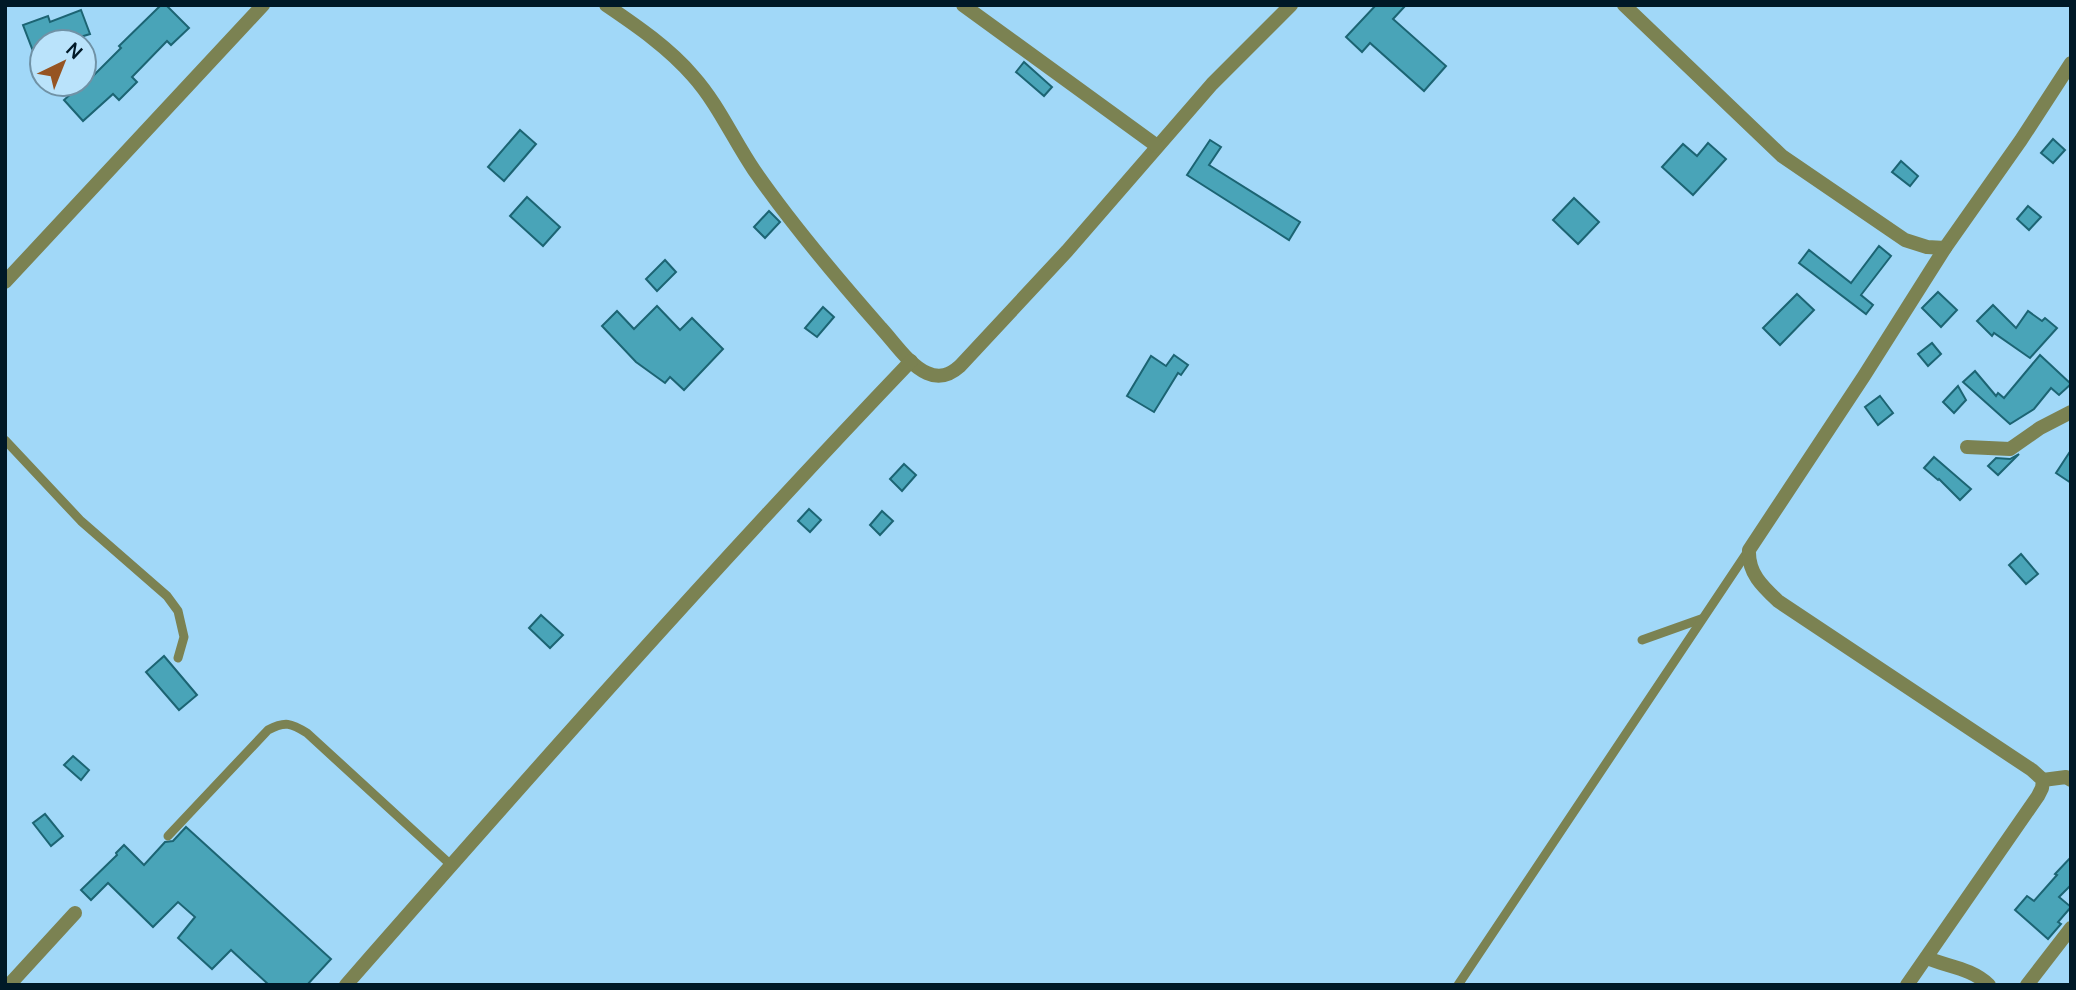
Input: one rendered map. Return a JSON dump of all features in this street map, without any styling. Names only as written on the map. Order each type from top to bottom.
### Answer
[{"type":"street","points":[[5,282],[263,5]]},
{"type":"street","points":[[606,5],[672,54],[693,76],[772,193],[863,307],[911,361],[923,372],[934,376],[952,373],[1067,251],[1212,84],[1291,5]]},
{"type":"street","points":[[963,5],[1157,146]]},
{"type":"street","points":[[1624,5],[1782,156],[1905,240],[1927,247],[1945,248]]},
{"type":"street","points":[[2071,63],[1945,248],[1749,550],[1748,560],[1757,580],[1778,601],[2032,770],[2043,780],[2066,777],[2071,780]]},
{"type":"street","points":[[346,985],[722,562],[911,361]]},
{"type":"street","points":[[1967,447],[2010,449],[2040,428],[2071,412]]},
{"type":"street","points":[[1907,985],[2038,796],[2043,780]]},
{"type":"street","points":[[9,985],[75,913]]},
{"type":"street","points":[[2027,985],[2071,928]]},
{"type":"street","points":[[1927,958],[1974,973],[1989,985]]},
{"type":"lane","points":[[5,440],[81,521],[167,596],[178,611],[184,638],[177,658]]},
{"type":"lane","points":[[1458,985],[1749,550]]},
{"type":"lane","points":[[1642,640],[1701,619]]},
{"type":"lane","points":[[168,836],[268,730],[281,723],[295,725],[307,733],[451,865]]},
{"type":"building","points":[[161,5],[166,5],[189,28],[171,45],[167,41],[132,77],[137,82],[119,100],[113,94],[83,121],[64,100],[98,98],[98,71],[121,48],[119,46]]},
{"type":"building","points":[[1376,5],[1406,5],[1393,19],[1446,66],[1424,91],[1370,43],[1362,52],[1346,37]]},
{"type":"building","points":[[81,10],[88,28],[28,28],[28,38],[23,25],[48,16],[50,22]]},
{"type":"building","points":[[1024,62],[1052,87],[1044,96],[1016,72]]},
{"type":"building","points":[[520,130],[536,144],[504,181],[488,167]]},
{"type":"building","points":[[2053,139],[2065,150],[2053,163],[2041,153]]},
{"type":"building","points":[[1210,140],[1221,147],[1209,165],[1300,222],[1289,240],[1187,175]]},
{"type":"building","points":[[1708,143],[1726,159],[1693,195],[1662,167],[1683,144],[1697,156]]},
{"type":"building","points":[[1901,161],[1918,176],[1910,186],[1892,172]]},
{"type":"building","points":[[527,197],[560,227],[543,246],[510,216]]},
{"type":"building","points":[[1574,198],[1599,222],[1578,244],[1553,220]]},
{"type":"building","points":[[2028,206],[2041,217],[2029,230],[2017,219]]},
{"type":"building","points":[[769,211],[780,222],[765,238],[754,227]]},
{"type":"building","points":[[1879,246],[1891,256],[1861,295],[1873,305],[1866,314],[1799,263],[1809,250],[1851,283]]},
{"type":"building","points":[[665,260],[676,272],[657,291],[646,279]]},
{"type":"building","points":[[1938,292],[1957,310],[1941,327],[1922,308]]},
{"type":"building","points":[[1797,294],[1814,310],[1780,345],[1763,328]]},
{"type":"building","points":[[1993,305],[2016,328],[2028,311],[2042,321],[2045,318],[2057,328],[2030,358],[1994,333],[1992,336],[1977,321]]},
{"type":"building","points":[[657,306],[680,330],[692,318],[723,349],[684,390],[670,377],[665,383],[636,362],[602,326],[617,311],[634,329]]},
{"type":"building","points":[[823,307],[834,317],[817,337],[805,328]]},
{"type":"building","points":[[1932,343],[1941,354],[1928,366],[1918,354]]},
{"type":"building","points":[[1174,355],[1188,365],[1181,375],[1178,373],[1154,412],[1127,396],[1151,356],[1166,366]]},
{"type":"building","points":[[2040,355],[2071,384],[2059,395],[2051,388],[2034,409],[2010,424],[1963,382],[1975,371],[1996,396],[1998,393],[2004,398]]},
{"type":"building","points":[[1958,386],[1966,400],[1954,413],[1943,402]]},
{"type":"building","points":[[1880,396],[1893,413],[1878,425],[1865,407]]},
{"type":"building","points":[[2071,450],[2071,483],[2056,473]]},
{"type":"building","points":[[2019,454],[1998,475],[1988,466],[1996,458],[2010,459]]},
{"type":"building","points":[[1934,457],[1971,489],[1960,500],[1924,468]]},
{"type":"building","points":[[904,464],[916,475],[902,491],[890,479]]},
{"type":"building","points":[[809,509],[821,520],[810,532],[798,521]]},
{"type":"building","points":[[882,511],[893,521],[880,535],[870,525]]},
{"type":"building","points":[[2021,554],[2038,574],[2026,584],[2009,565]]},
{"type":"building","points":[[541,615],[563,635],[550,648],[529,628]]},
{"type":"building","points":[[164,656],[197,695],[179,710],[146,672]]},
{"type":"building","points":[[73,756],[89,770],[81,780],[64,765]]},
{"type":"building","points":[[45,814],[63,836],[51,846],[33,823]]},
{"type":"building","points":[[186,827],[331,959],[307,985],[269,985],[231,950],[212,969],[178,938],[195,917],[178,902],[153,927],[108,883],[91,900],[81,890],[124,845],[144,865],[165,842],[173,841]]},
{"type":"building","points":[[2071,857],[2071,885],[2059,897],[2071,907],[2048,939],[2015,910],[2027,896],[2034,901]]}]
